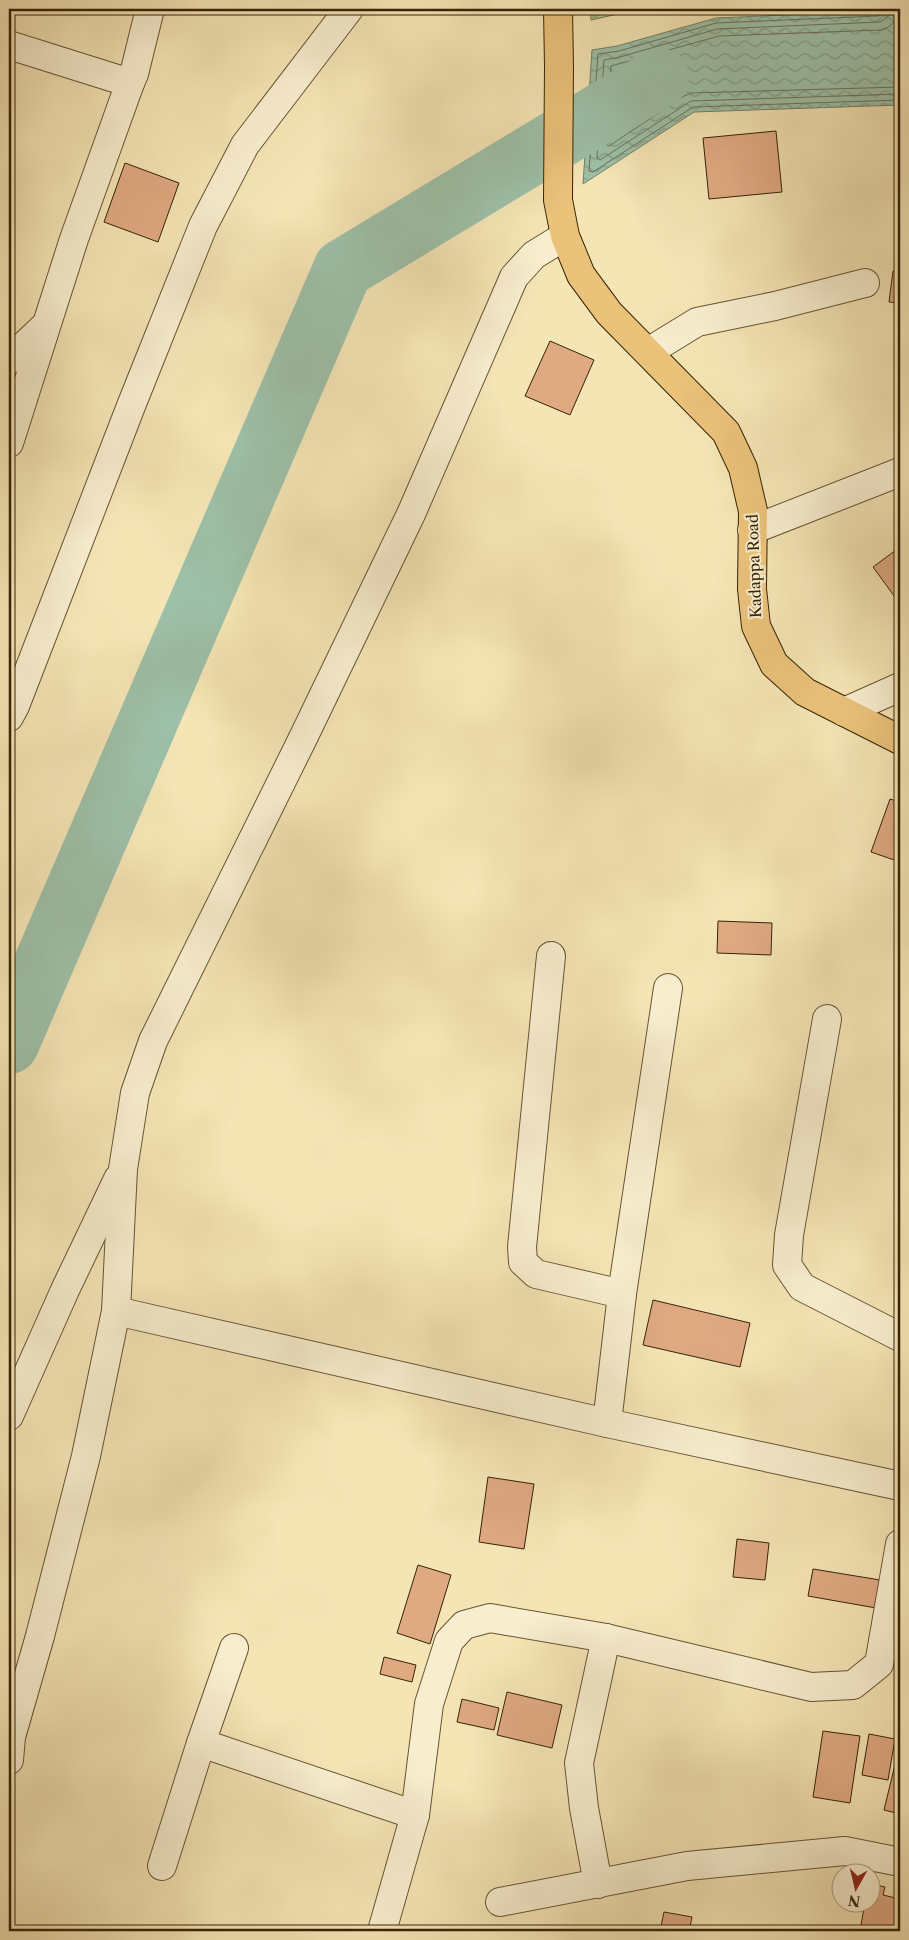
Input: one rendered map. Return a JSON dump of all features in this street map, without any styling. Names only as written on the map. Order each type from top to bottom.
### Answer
[{"type":"main road","name":"Kadappa Road","points":[[558,9],[558,200],[565,236],[581,275],[610,313],[726,432],[743,468],[753,511],[752,589],[756,626],[774,664],[805,692],[900,740]]},
{"type":"street","points":[[9,443],[74,239],[134,74],[150,9]]},
{"type":"street","points":[[9,717],[15,706],[203,226],[246,145],[349,9]]},
{"type":"street","points":[[9,45],[130,83]]},
{"type":"street","points":[[9,1760],[11,1737],[40,1636],[86,1456],[116,1311],[123,1168],[134,1093],[153,1041],[300,745],[407,522],[514,277],[534,255],[565,236]]},
{"type":"street","points":[[648,352],[697,322],[775,306],[865,283]]},
{"type":"street","points":[[9,360],[47,324]]},
{"type":"street","points":[[752,530],[900,472]]},
{"type":"street","points":[[844,712],[900,687]]},
{"type":"street","points":[[551,956],[522,1247],[523,1262],[536,1274],[622,1294]]},
{"type":"street","points":[[607,1423],[622,1294],[668,988]]},
{"type":"street","points":[[826,1020],[788,1236],[787,1265],[802,1287],[900,1337]]},
{"type":"street","points":[[9,1416],[64,1290],[123,1168]]},
{"type":"street","points":[[116,1311],[607,1423],[900,1486]]},
{"type":"street","points":[[382,1931],[415,1815],[429,1704],[449,1641],[464,1625],[490,1618],[606,1638],[811,1687],[853,1685],[879,1664],[900,1544]]},
{"type":"street","points":[[598,1884],[584,1808],[579,1763],[606,1638]]},
{"type":"street","points":[[162,1866],[201,1743],[234,1648]]},
{"type":"street","points":[[201,1743],[415,1815]]},
{"type":"street","points":[[500,1902],[687,1866],[845,1851],[900,1862]]},
{"type":"green space","points":[[590,9],[640,9],[591,20]]},
{"type":"water","points":[[900,10],[900,105],[694,112],[583,184],[592,50],[617,46],[716,18]]},
{"type":"building","points":[[776,131],[782,192],[709,199],[703,138]]},
{"type":"building","points":[[125,163],[179,183],[158,242],[104,222]]},
{"type":"building","points":[[893,271],[900,272],[900,303],[889,302]]},
{"type":"building","points":[[550,341],[594,360],[570,415],[525,396]]},
{"type":"building","points":[[896,550],[900,556],[900,604],[873,567]]},
{"type":"building","points":[[890,799],[900,802],[900,862],[871,852]]},
{"type":"building","points":[[718,921],[772,923],[771,955],[717,953]]},
{"type":"building","points":[[653,1300],[750,1323],[740,1367],[643,1345]]},
{"type":"building","points":[[488,1477],[534,1484],[524,1549],[479,1542]]},
{"type":"building","points":[[737,1539],[769,1543],[765,1580],[733,1577]]},
{"type":"building","points":[[418,1565],[451,1575],[430,1644],[397,1633]]},
{"type":"building","points":[[813,1569],[880,1580],[876,1608],[808,1596]]},
{"type":"building","points":[[384,1657],[416,1665],[412,1682],[380,1674]]},
{"type":"building","points":[[507,1692],[562,1705],[552,1748],[497,1735]]},
{"type":"building","points":[[462,1699],[499,1708],[494,1730],[457,1722]]},
{"type":"building","points":[[823,1731],[860,1736],[850,1803],[813,1797]]},
{"type":"building","points":[[869,1734],[895,1739],[888,1780],[862,1775]]},
{"type":"building","points":[[900,1744],[900,1814],[884,1810]]},
{"type":"building","points":[[882,1886],[885,1887],[883,1895],[900,1899],[900,1931],[860,1931],[863,1912],[882,1912]]},
{"type":"building","points":[[664,1912],[692,1917],[689,1931],[660,1931]]},
{"type":"waterway","points":[[9,1044],[343,269],[659,78]]}]
